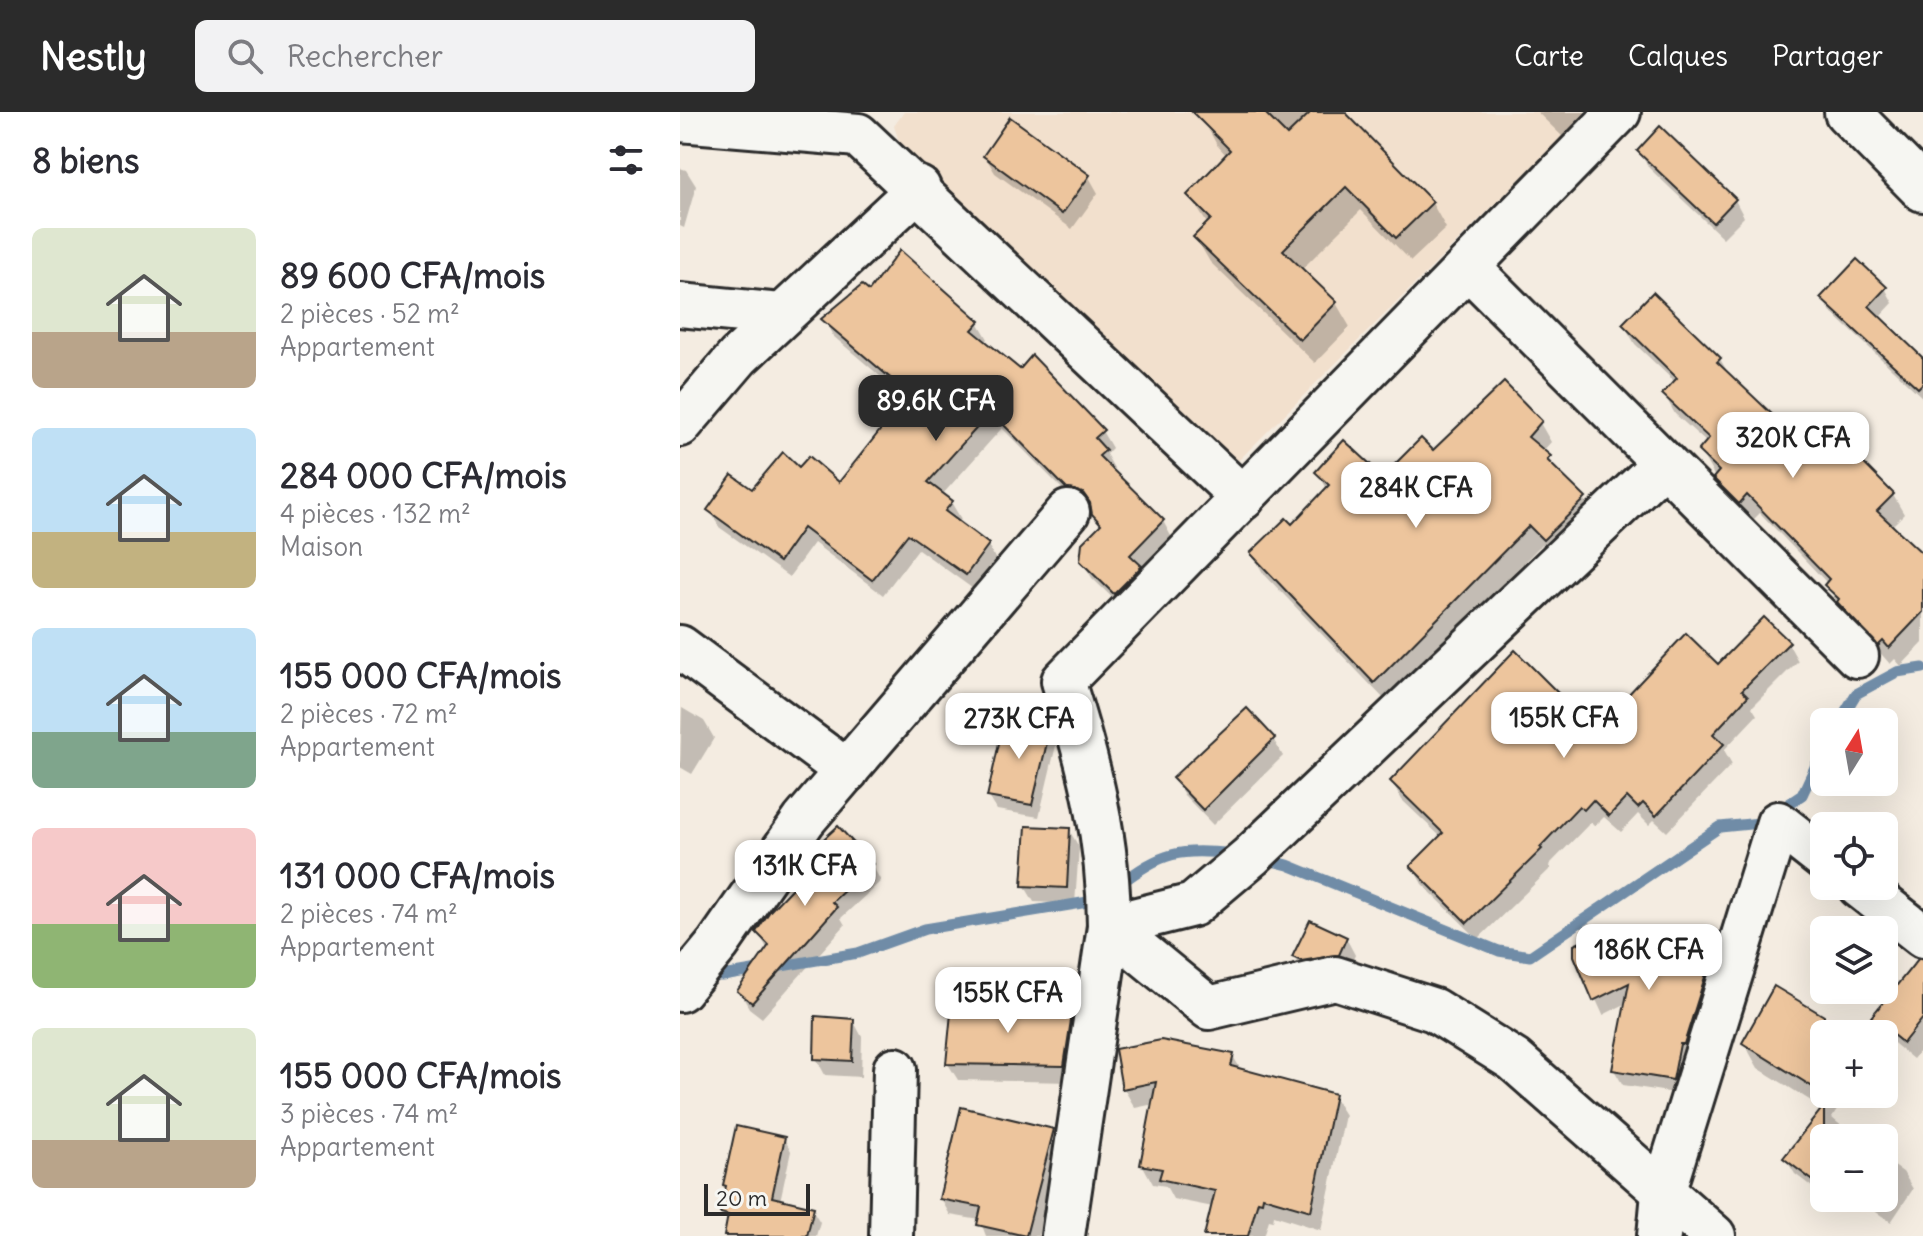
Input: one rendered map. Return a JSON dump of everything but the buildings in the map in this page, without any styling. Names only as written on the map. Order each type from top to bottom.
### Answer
[{"type":"main road","points":[[1847,112],[1923,189]]},
{"type":"street","points":[[1063,1236],[1109,926],[1109,893],[1095,786],[1063,681],[1619,112]]},
{"type":"street","points":[[682,117],[862,123],[919,188],[1007,278],[1243,498]]},
{"type":"street","points":[[680,425],[738,357],[919,188]]},
{"type":"street","points":[[1468,267],[1857,656]]},
{"type":"street","points":[[680,305],[781,315]]},
{"type":"street","points":[[1109,926],[1193,905],[1251,856],[1664,463]]},
{"type":"street","points":[[680,990],[718,944],[804,820],[1068,512]]},
{"type":"street","points":[[680,647],[847,771]]},
{"type":"street","points":[[1659,1236],[1663,1193],[1778,823],[1810,848]]},
{"type":"street","points":[[1877,900],[1923,936]]},
{"type":"street","points":[[1109,926],[1209,1008],[1335,978],[1434,1010],[1514,1060],[1714,1236]]},
{"type":"street","points":[[891,1236],[895,1069]]},
{"type":"shaded area","points":[[904,112],[1587,112],[1237,462],[902,151],[894,126]]},
{"type":"waterway","points":[[1848,708],[1856,694],[1897,672],[1923,668]]},
{"type":"waterway","points":[[1261,858],[1288,865],[1499,951],[1530,956],[1720,827],[1760,823],[1802,795],[1810,778]]},
{"type":"waterway","points":[[1116,887],[1147,866],[1172,855],[1185,852],[1236,854]]},
{"type":"waterway","points":[[706,976],[723,976],[858,953],[925,929],[1100,900]]}]
